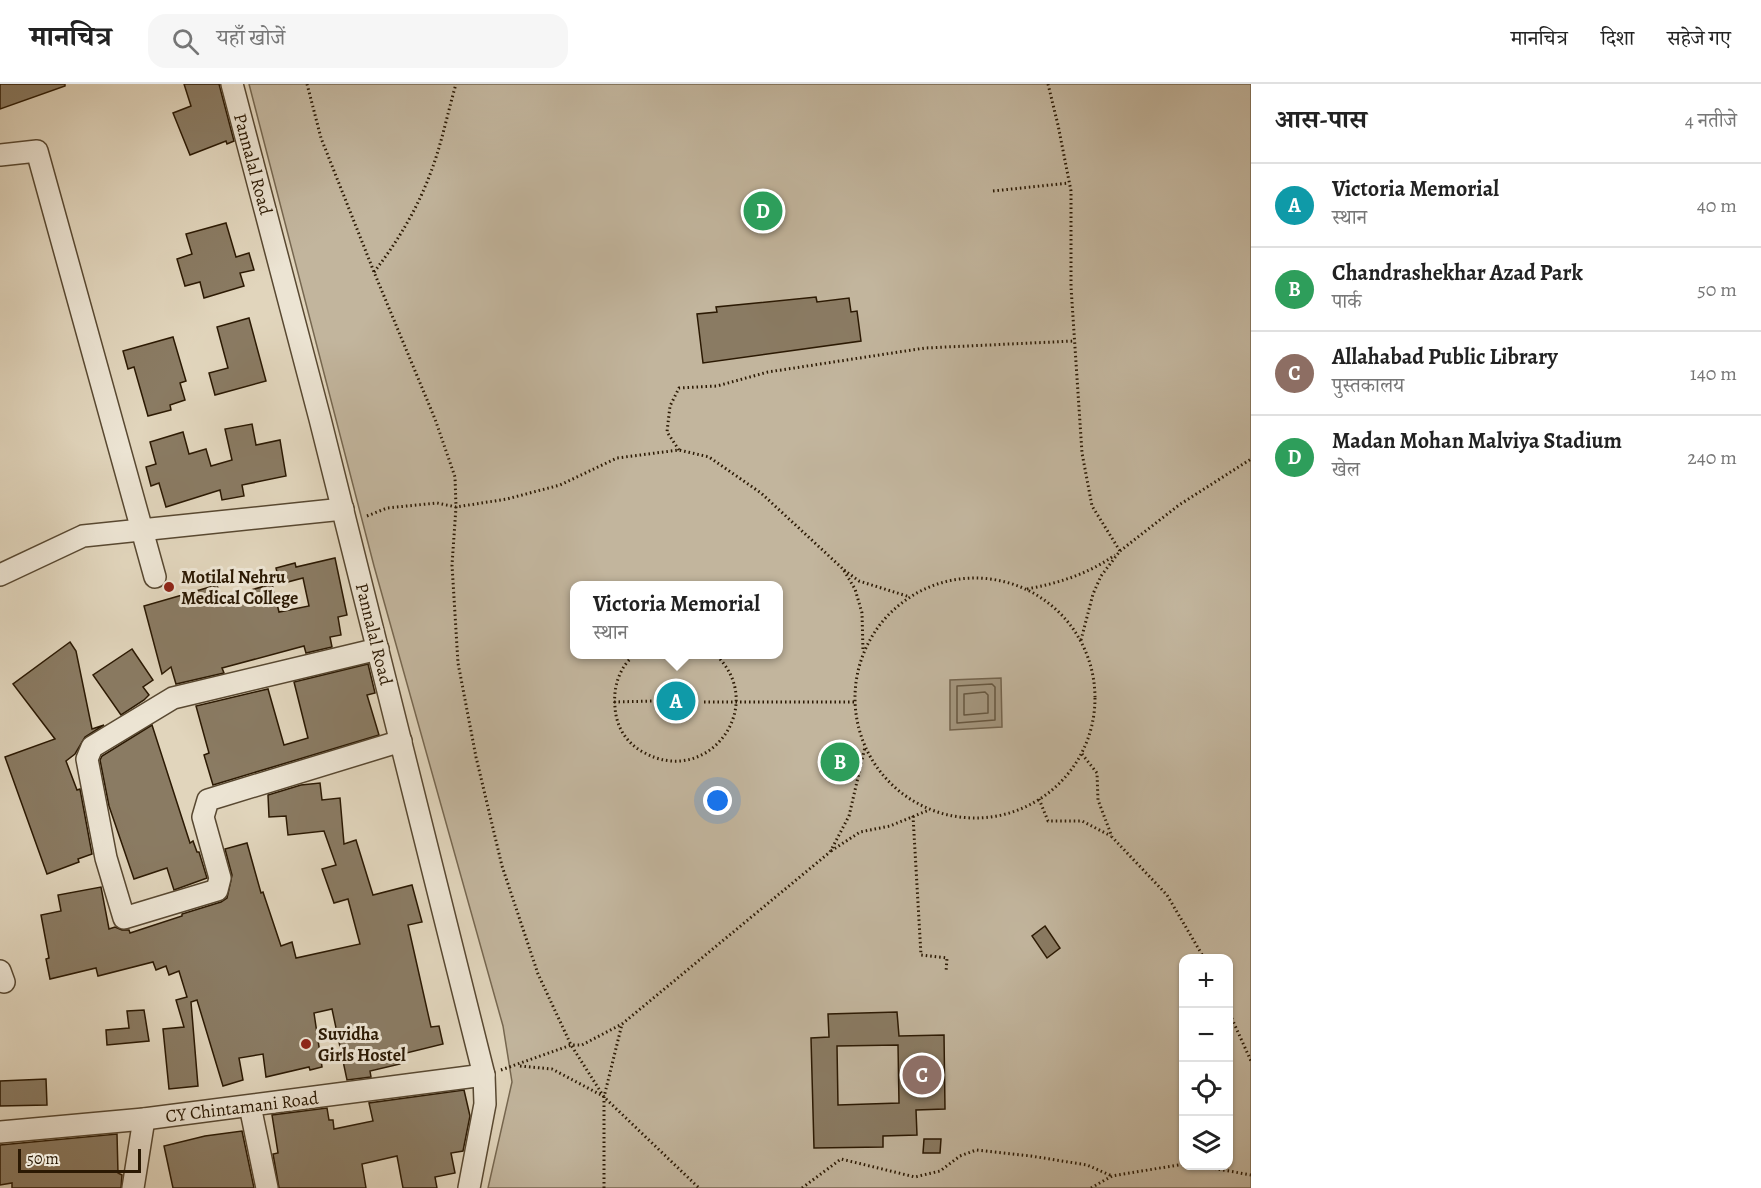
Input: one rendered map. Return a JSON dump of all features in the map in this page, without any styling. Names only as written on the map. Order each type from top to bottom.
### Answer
[{"type":"street","name":"Pannalal Road","points":[[232,84],[343,509],[484,1075],[485,1104],[469,1188]]},
{"type":"street","points":[[0,155],[37,151],[155,578]]},
{"type":"street","points":[[0,575],[82,536],[343,509]]},
{"type":"street","points":[[378,649],[173,698],[92,747],[87,759],[89,770],[106,858],[124,918],[217,890],[220,878],[203,817],[208,800],[400,741]]},
{"type":"street","name":"CY Chintamani Road","points":[[0,1132],[144,1119],[484,1075]]},
{"type":"street","points":[[250,1106],[267,1188]]},
{"type":"street","points":[[133,1188],[144,1119]]},
{"type":"path","points":[[308,84],[321,138],[435,419],[455,477],[456,507],[452,565],[458,663],[476,757],[502,866],[538,974],[571,1045],[604,1097],[699,1188]]},
{"type":"path","points":[[374,272],[392,249],[429,178],[456,84]]},
{"type":"path","points":[[1048,84],[1069,183],[1074,341],[1082,453],[1092,506],[1120,551]]},
{"type":"path","points":[[993,191],[1069,183]]},
{"type":"path","points":[[679,450],[667,432],[670,406],[679,388],[717,387],[768,372],[925,348],[1074,341]]},
{"type":"path","points":[[367,516],[387,508],[437,503],[456,507],[507,499],[560,485],[617,458],[679,450],[709,457],[761,493],[859,581],[910,597]]},
{"type":"path","points":[[1028,589],[1080,576],[1103,564],[1179,505],[1251,459]]},
{"type":"path","points":[[1081,640],[1093,594],[1101,576],[1120,551]]},
{"type":"path","points":[[843,569],[855,589],[862,613],[864,653]]},
{"type":"path","points":[[988,578],[1028,589],[1059,610],[1081,640],[1094,677],[1094,716],[1082,753],[1064,779],[1039,799],[1005,814],[967,818],[930,810],[903,795],[881,774],[865,747],[858,725],[854,702],[856,677],[864,653],[882,621],[910,597],[948,581],[988,578]]},
{"type":"path","points":[[630,659],[619,675],[614,696],[616,717],[623,735],[637,749],[653,758],[672,762],[692,760],[710,752],[724,738],[733,721],[737,702],[734,681],[720,659]]},
{"type":"path","points":[[614,702],[653,702]]},
{"type":"path","points":[[704,702],[854,702]]},
{"type":"path","points":[[830,852],[849,816],[865,747]]},
{"type":"path","points":[[1082,753],[1097,773],[1098,800],[1112,837]]},
{"type":"path","points":[[1039,799],[1048,821],[1082,821],[1112,837],[1167,895],[1202,954]]},
{"type":"path","points":[[484,1075],[518,1066],[571,1045],[582,1045],[622,1024],[830,852],[860,832],[890,826],[930,810]]},
{"type":"path","points":[[914,816],[921,955],[947,958],[946,972]]},
{"type":"path","points":[[1233,1021],[1251,1061]]},
{"type":"path","points":[[604,1188],[604,1097],[622,1024]]},
{"type":"path","points":[[518,1066],[552,1069],[604,1097]]},
{"type":"path","points":[[802,1188],[841,1159],[915,1177],[940,1171],[960,1156],[976,1150],[1031,1155],[1087,1165],[1112,1176]]},
{"type":"path","points":[[1091,1188],[1112,1176],[1179,1165]]},
{"type":"path","points":[[1223,1170],[1251,1175]]},
{"type":"shaded area","points":[[249,84],[1251,84],[1251,1188],[488,1188],[512,1082],[503,1026],[374,566]]},
{"type":"water","points":[[1001,678],[1002,727],[950,730],[950,680]]},
{"type":"building","points":[[0,84],[65,84],[65,86],[0,109]]},
{"type":"building","points":[[184,84],[219,84],[234,141],[227,144],[226,141],[190,155],[173,113],[191,106]]},
{"type":"building","points":[[226,223],[236,257],[249,253],[254,270],[240,273],[244,286],[204,298],[200,282],[185,286],[177,259],[192,254],[186,234]]},
{"type":"building","points":[[816,297],[817,302],[849,298],[851,312],[857,311],[861,341],[703,363],[697,314],[717,312],[716,307]]},
{"type":"building","points":[[249,318],[266,381],[215,395],[209,373],[228,368],[217,327]]},
{"type":"building","points":[[173,337],[186,381],[180,383],[185,400],[170,405],[171,410],[148,416],[134,367],[128,369],[123,351]]},
{"type":"building","points":[[252,424],[256,445],[280,440],[286,476],[242,485],[244,496],[222,500],[220,490],[166,507],[159,483],[151,486],[146,467],[156,464],[150,442],[183,432],[189,454],[206,449],[211,466],[232,460],[225,429]]},
{"type":"building","points":[[335,558],[347,615],[338,617],[341,635],[330,637],[332,647],[306,653],[304,646],[222,668],[224,673],[176,684],[171,667],[162,674],[144,606],[217,585],[222,604],[253,595],[251,590],[272,584],[279,612],[309,606],[303,578],[280,584],[276,568],[295,563],[296,567]]},
{"type":"building","points":[[70,642],[76,651],[92,729],[104,725],[85,737],[75,754],[66,761],[77,790],[80,789],[92,854],[78,859],[79,862],[47,874],[5,757],[55,739],[13,684]]},
{"type":"building","points":[[132,649],[153,680],[143,687],[149,695],[121,715],[93,675]]},
{"type":"building","points":[[368,664],[375,693],[367,695],[379,735],[213,785],[204,755],[209,753],[196,706],[268,689],[284,745],[308,738],[294,682]]},
{"type":"building","points":[[152,725],[190,843],[193,841],[199,852],[207,878],[174,890],[167,868],[134,879],[109,806],[100,760],[102,756]]},
{"type":"building","points":[[320,783],[322,800],[340,798],[344,844],[356,840],[373,895],[412,885],[422,922],[408,925],[431,1027],[439,1026],[443,1044],[398,1055],[400,1064],[370,1071],[371,1077],[347,1080],[332,1009],[314,1013],[322,1067],[310,1070],[309,1067],[266,1077],[263,1054],[239,1058],[243,1080],[223,1086],[197,1000],[191,1002],[198,1086],[169,1089],[163,1029],[184,1027],[176,1000],[187,997],[179,971],[169,975],[166,966],[156,970],[153,962],[98,976],[96,968],[50,979],[46,959],[49,958],[41,915],[61,911],[58,895],[101,887],[109,929],[115,927],[129,930],[130,933],[182,916],[182,914],[227,898],[232,875],[225,849],[247,843],[261,893],[263,892],[281,946],[292,942],[296,958],[360,944],[348,899],[334,903],[322,869],[336,865],[324,831],[288,835],[286,816],[269,817],[268,795],[301,785]]},
{"type":"building","points":[[1045,926],[1060,948],[1047,958],[1032,936]]},
{"type":"building","points":[[144,1010],[149,1041],[107,1045],[106,1030],[129,1028],[127,1011]]},
{"type":"building","points":[[897,1012],[899,1036],[944,1035],[945,1109],[916,1110],[917,1135],[883,1136],[883,1147],[814,1148],[811,1038],[829,1037],[828,1014]],"holes":[[[898,1045],[899,1103],[838,1105],[837,1046]]]},
{"type":"building","points":[[46,1079],[47,1105],[0,1106],[0,1081]]},
{"type":"building","points":[[464,1090],[470,1116],[463,1151],[451,1153],[455,1173],[435,1177],[437,1188],[403,1188],[397,1156],[362,1164],[366,1188],[279,1188],[273,1154],[278,1153],[272,1115],[327,1108],[329,1120],[333,1120],[334,1129],[373,1121],[369,1103]]},
{"type":"building","points":[[242,1131],[254,1188],[173,1188],[164,1146],[205,1136]]},
{"type":"building","points":[[117,1134],[118,1173],[122,1175],[121,1188],[12,1188],[12,1183],[0,1185],[0,1145]]},
{"type":"building","points":[[924,1139],[941,1139],[940,1153],[923,1153]]},
{"type":"place","name":"Madan Mohan Malviya Stadium","points":[[763,211]]},
{"type":"place","name":"Motilal Nehru Medical College","points":[[169,587]]},
{"type":"place","name":"Victoria Memorial","points":[[676,701]]},
{"type":"place","name":"Chandrashekhar Azad Park","points":[[840,762]]},
{"type":"place","name":"Suvidha Girls Hostel","points":[[306,1044]]},
{"type":"place","name":"Allahabad Public Library","points":[[922,1075]]}]
